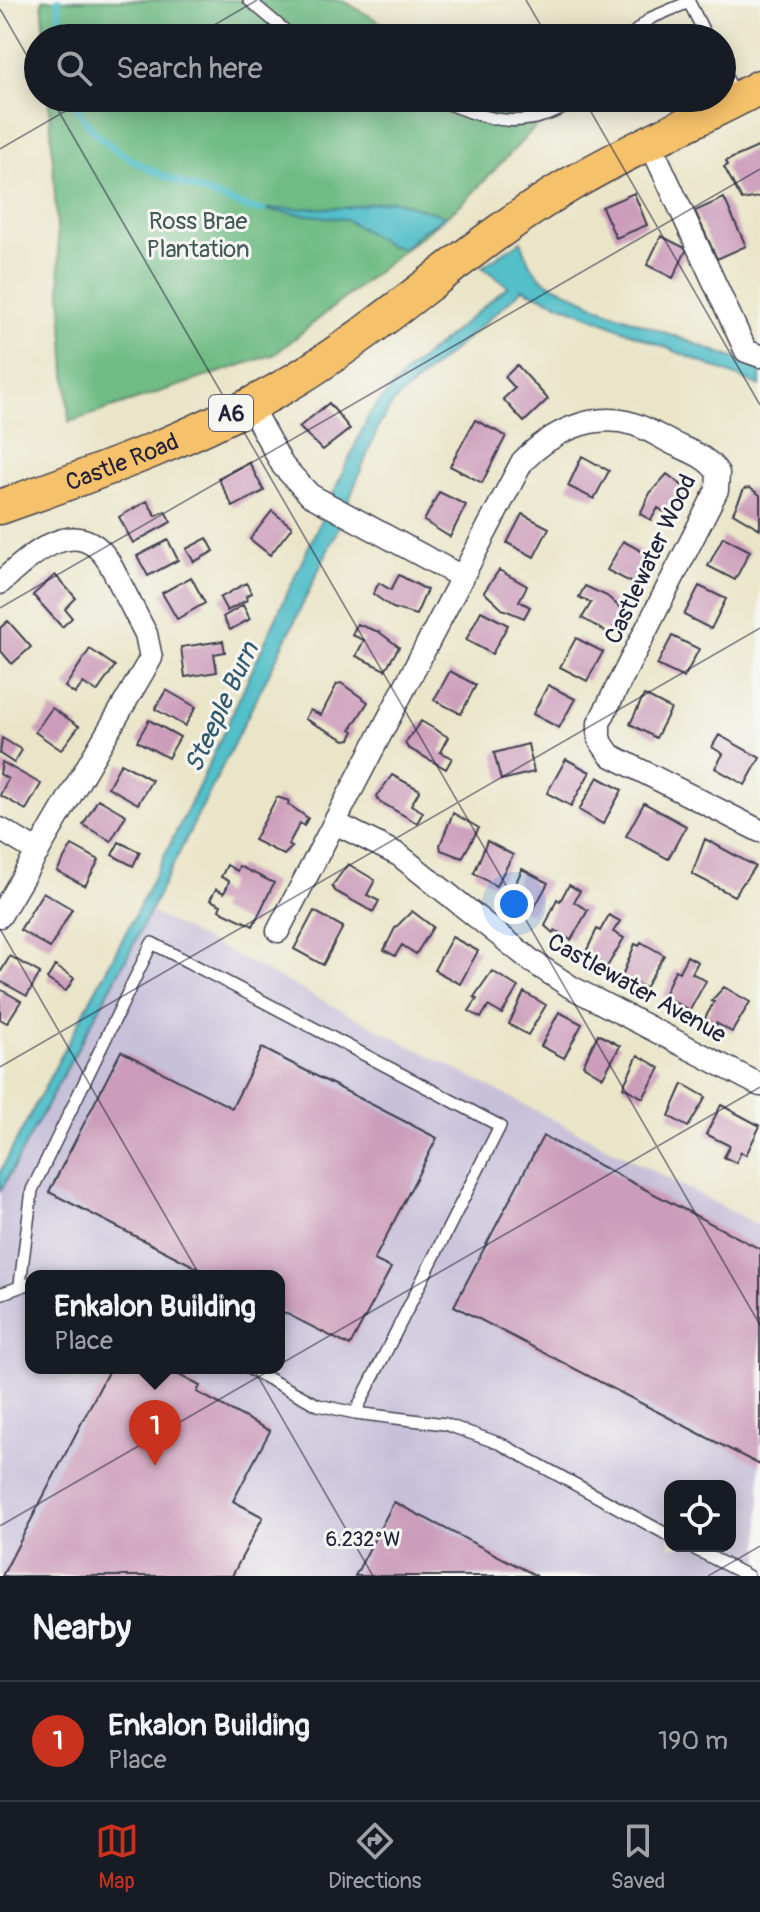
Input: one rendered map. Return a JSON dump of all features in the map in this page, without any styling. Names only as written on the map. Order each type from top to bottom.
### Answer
[{"type":"main road","name":"A6","points":[[650,143],[711,112]]},
{"type":"main road","name":"Castle Road","points":[[0,507],[162,445],[294,380],[512,222],[573,183],[650,143]]},
{"type":"street","points":[[650,143],[746,351],[760,356]]},
{"type":"street","points":[[249,404],[283,466],[320,501],[462,577]]},
{"type":"street","name":"Castlewater Wood","points":[[278,931],[522,462],[539,444],[561,431],[607,420],[633,424],[714,466],[718,473],[717,490],[599,723],[599,739],[610,755],[757,823]]},
{"type":"street","points":[[0,583],[36,550],[57,540],[88,542],[109,562],[146,634],[151,658],[0,916]]},
{"type":"street","name":"Castlewater Avenue","points":[[335,823],[399,855],[533,962],[571,987],[760,1085]]},
{"type":"street","points":[[0,829],[38,852]]},
{"type":"lane","points":[[249,0],[277,24]]},
{"type":"lane","points":[[644,24],[689,1],[700,24]]},
{"type":"lane","points":[[470,112],[491,120],[532,120],[550,112]]},
{"type":"lane","points":[[27,1270],[32,1190],[152,943],[500,1126],[355,1413]]},
{"type":"lane","points":[[0,1294],[25,1284]]},
{"type":"lane","points":[[259,1374],[318,1405],[355,1413],[445,1424],[501,1444],[664,1533]]},
{"type":"lane","points":[[701,1552],[748,1576]]},
{"type":"shaded area","points":[[143,908],[760,1226],[760,1576],[0,1576],[0,1172]]},
{"type":"green space","points":[[42,0],[342,0],[383,24],[44,24]]},
{"type":"green space","name":"Ross Brae Plantation","points":[[50,112],[550,112],[466,200],[275,354],[69,422]]},
{"type":"water","points":[[392,200],[446,216],[418,234],[404,249],[389,245],[345,219],[254,209],[344,208]]},
{"type":"water","points":[[521,241],[529,263],[543,280],[605,310],[760,368],[760,386],[523,289],[394,402],[379,425],[335,535],[291,629],[126,959],[0,1192],[0,1172],[198,788],[370,413],[406,372],[508,286],[482,267]]},
{"type":"building","points":[[760,146],[760,197],[742,200],[724,167],[728,165],[726,161]]},
{"type":"building","points":[[634,193],[647,225],[616,238],[602,207]]},
{"type":"building","points":[[724,198],[746,246],[717,259],[695,211]]},
{"type":"building","points":[[661,236],[687,249],[673,278],[647,265]]},
{"type":"building","points":[[517,365],[548,399],[524,422],[503,399],[515,388],[505,377]]},
{"type":"building","points":[[329,403],[350,429],[323,450],[299,427]]},
{"type":"building","points":[[475,420],[506,436],[482,483],[450,466]]},
{"type":"building","points":[[582,456],[609,471],[594,499],[568,486]]},
{"type":"building","points":[[249,462],[264,491],[233,507],[218,478]]},
{"type":"building","points":[[667,474],[688,490],[672,517],[658,508],[651,520],[640,514],[650,493]]},
{"type":"building","points":[[750,488],[760,495],[760,529],[733,513],[744,489]]},
{"type":"building","points":[[439,492],[466,505],[450,537],[424,521]]},
{"type":"building","points":[[147,501],[156,516],[165,511],[171,522],[133,543],[119,517]]},
{"type":"building","points":[[272,511],[292,527],[270,555],[250,539]]},
{"type":"building","points":[[522,514],[549,528],[534,557],[507,543]]},
{"type":"building","points":[[723,537],[750,551],[735,580],[708,566]]},
{"type":"building","points":[[207,538],[214,551],[194,562],[186,549]]},
{"type":"building","points":[[168,540],[178,560],[148,576],[137,556]]},
{"type":"building","points":[[623,541],[649,555],[634,584],[607,570]]},
{"type":"building","points":[[499,570],[527,586],[519,601],[530,607],[524,618],[502,609],[484,592]]},
{"type":"building","points":[[55,575],[76,598],[65,609],[72,618],[62,627],[33,595]]},
{"type":"building","points":[[399,575],[427,590],[416,615],[393,608],[373,594],[379,583],[391,590]]},
{"type":"building","points":[[191,577],[205,603],[177,619],[162,593]]},
{"type":"building","points":[[246,583],[252,593],[246,596],[247,600],[227,611],[220,598]]},
{"type":"building","points":[[585,586],[607,596],[625,612],[610,634],[582,618],[591,603],[579,597]]},
{"type":"building","points":[[699,586],[726,599],[711,629],[684,615]]},
{"type":"building","points":[[243,605],[250,619],[230,630],[223,617]]},
{"type":"building","points":[[481,611],[508,625],[492,654],[466,640]]},
{"type":"building","points":[[8,621],[31,647],[12,664],[0,650],[0,628]]},
{"type":"building","points":[[357,624],[379,632],[399,647],[385,670],[356,656],[364,640],[352,635]]},
{"type":"building","points":[[672,636],[699,649],[684,678],[657,665]]},
{"type":"building","points":[[576,638],[603,652],[587,681],[560,667]]},
{"type":"building","points":[[223,641],[225,652],[214,654],[217,672],[185,677],[181,647]]},
{"type":"building","points":[[90,649],[115,666],[97,692],[83,683],[75,694],[65,687]]},
{"type":"building","points":[[450,671],[476,685],[461,714],[434,700]]},
{"type":"building","points":[[341,683],[368,702],[351,729],[354,731],[350,739],[345,740],[305,719],[310,710],[321,715],[337,684]]},
{"type":"building","points":[[548,685],[575,699],[559,728],[533,714]]},
{"type":"building","points":[[166,690],[196,707],[185,726],[155,709]]},
{"type":"building","points":[[644,695],[671,709],[656,738],[630,724]]},
{"type":"building","points":[[52,708],[79,726],[61,750],[35,732]]},
{"type":"building","points":[[149,720],[180,737],[168,758],[137,741]]},
{"type":"building","points":[[421,721],[448,737],[440,752],[452,758],[446,769],[408,748],[405,743]]},
{"type":"building","points":[[719,735],[760,758],[745,785],[715,768],[723,754],[712,747]]},
{"type":"building","points":[[2,738],[22,750],[14,763],[0,754]]},
{"type":"building","points":[[528,744],[534,772],[501,780],[494,753]]},
{"type":"building","points":[[566,759],[590,772],[571,806],[547,793]]},
{"type":"building","points":[[2,762],[41,784],[26,810],[0,795],[8,779],[0,774]]},
{"type":"building","points":[[121,763],[152,780],[138,804],[108,787]]},
{"type":"building","points":[[392,775],[420,790],[411,805],[423,812],[417,823],[379,801],[377,796]]},
{"type":"building","points":[[598,777],[622,790],[603,824],[579,810]]},
{"type":"building","points":[[277,797],[289,801],[288,804],[308,818],[304,826],[300,823],[288,845],[292,847],[284,855],[254,840]]},
{"type":"building","points":[[98,799],[126,815],[111,841],[83,825]]},
{"type":"building","points":[[644,803],[686,826],[668,859],[626,836]]},
{"type":"building","points":[[453,813],[479,828],[462,858],[441,850],[440,845]]},
{"type":"building","points":[[705,839],[755,866],[734,896],[692,874]]},
{"type":"building","points":[[487,841],[513,855],[496,886],[474,873]]},
{"type":"building","points":[[119,842],[140,852],[133,866],[112,855]]},
{"type":"building","points":[[72,845],[99,860],[85,886],[57,871]]},
{"type":"building","points":[[348,864],[375,880],[367,895],[379,901],[373,912],[335,891],[332,886]]},
{"type":"building","points":[[227,865],[237,871],[239,866],[274,883],[253,926],[219,910],[221,905],[210,900],[216,889],[224,893],[227,887],[229,881],[221,877]]},
{"type":"building","points":[[522,869],[548,883],[531,914],[509,905],[508,901]]},
{"type":"building","points":[[569,885],[580,891],[574,902],[588,910],[571,940],[545,926],[557,899],[560,901]]},
{"type":"building","points":[[43,892],[72,909],[50,948],[20,930]]},
{"type":"building","points":[[314,911],[343,927],[323,965],[294,949]]},
{"type":"building","points":[[412,911],[433,927],[416,954],[402,945],[395,956],[384,950],[395,928]]},
{"type":"building","points":[[609,915],[620,921],[613,932],[624,938],[607,967],[595,960],[593,964],[584,956],[597,929],[600,931]]},
{"type":"building","points":[[452,937],[478,951],[460,984],[434,970]]},
{"type":"building","points":[[641,942],[664,955],[645,988],[634,982],[632,985],[622,976],[635,944],[639,946]]},
{"type":"building","points":[[10,956],[40,973],[27,996],[0,981],[0,973]]},
{"type":"building","points":[[687,956],[698,962],[692,973],[706,981],[690,1010],[663,997],[675,970],[679,972]]},
{"type":"building","points":[[55,966],[74,978],[66,991],[47,979]]},
{"type":"building","points":[[492,971],[518,987],[502,1014],[488,1006],[481,1018],[469,1011],[477,999],[474,997]]},
{"type":"building","points":[[724,987],[750,1002],[732,1032],[716,1023],[715,1026],[705,1018],[714,1002],[711,1001]]},
{"type":"building","points":[[0,989],[21,1001],[7,1023],[0,1019]]},
{"type":"building","points":[[524,992],[546,1005],[528,1035],[509,1024]]},
{"type":"building","points":[[559,1012],[582,1024],[564,1058],[541,1046]]},
{"type":"building","points":[[598,1034],[620,1046],[603,1077],[583,1065]]},
{"type":"building","points":[[262,1048],[437,1138],[374,1260],[391,1268],[350,1346],[285,1313],[285,1270],[201,1270],[49,1192],[121,1051],[232,1108]]},
{"type":"building","points":[[638,1055],[660,1068],[643,1098],[623,1087]]},
{"type":"building","points":[[683,1084],[706,1097],[688,1127],[669,1116]]},
{"type":"building","points":[[721,1105],[760,1126],[746,1155],[741,1152],[736,1163],[724,1157],[730,1146],[706,1134]]},
{"type":"building","points":[[543,1136],[760,1249],[760,1465],[454,1306]]},
{"type":"building","points":[[107,1374],[177,1374],[200,1386],[197,1392],[270,1431],[233,1501],[263,1517],[232,1576],[2,1576]]},
{"type":"building","points":[[394,1502],[537,1576],[355,1576]]},
{"type":"waterway","points":[[58,0],[61,24]]},
{"type":"waterway","points":[[81,112],[101,138],[148,168],[251,209],[263,210]]},
{"type":"place","name":"Enkalon Building","points":[[155,1466]]},
{"type":"water label","name":"Steeple Burn","points":[[221,707]]}]
